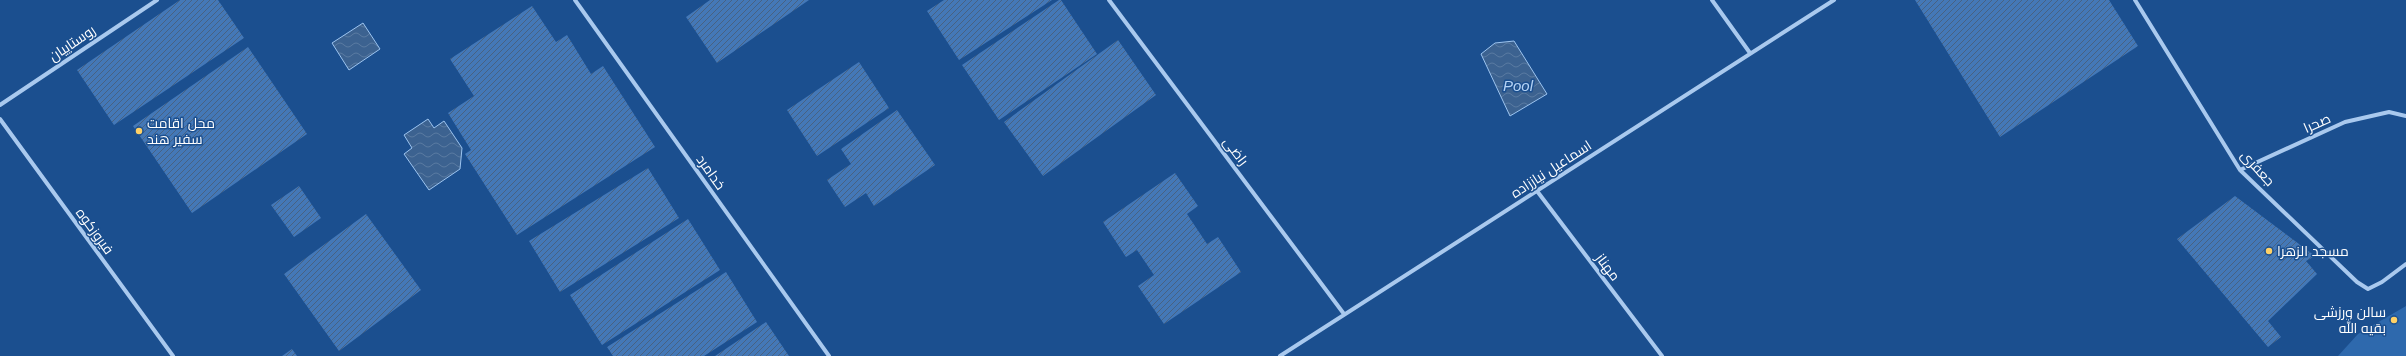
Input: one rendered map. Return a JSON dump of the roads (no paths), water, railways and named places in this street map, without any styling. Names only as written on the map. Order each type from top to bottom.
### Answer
[{"type":"street","name":"روستاییان","points":[[0,105],[157,0]]},
{"type":"street","name":"خدامرد","points":[[575,0],[828,356]]},
{"type":"street","name":"راضی","points":[[1110,0],[1344,314]]},
{"type":"street","points":[[1712,0],[1750,54]]},
{"type":"street","name":"اسماعیل نیاززاده","points":[[1280,356],[1834,0]]},
{"type":"street","name":"جعفری","points":[[2135,0],[2240,170],[2357,282],[2368,289],[2382,282],[2406,264]]},
{"type":"street","name":"صحرا","points":[[2240,170],[2345,122],[2389,112],[2406,116]]},
{"type":"street","name":"فیروزکوه","points":[[0,119],[173,356]]},
{"type":"street","name":"مهناز","points":[[1537,191],[1662,356]]},
{"type":"water","points":[[363,23],[380,49],[349,70],[332,43]]},
{"type":"water","name":"Pool","points":[[1514,41],[1547,94],[1510,116],[1481,54],[1495,43]]},
{"type":"water","points":[[428,119],[434,128],[444,121],[462,148],[460,169],[429,190],[404,154],[412,148],[404,135]]},
{"type":"place","name":"محل اقامت سفیر هند","points":[[139,131]]},
{"type":"place","name":"مسجد الزهرا","points":[[2269,251]]},
{"type":"place","name":"سالن ورزشی بقیه الله","points":[[2394,320]]}]
